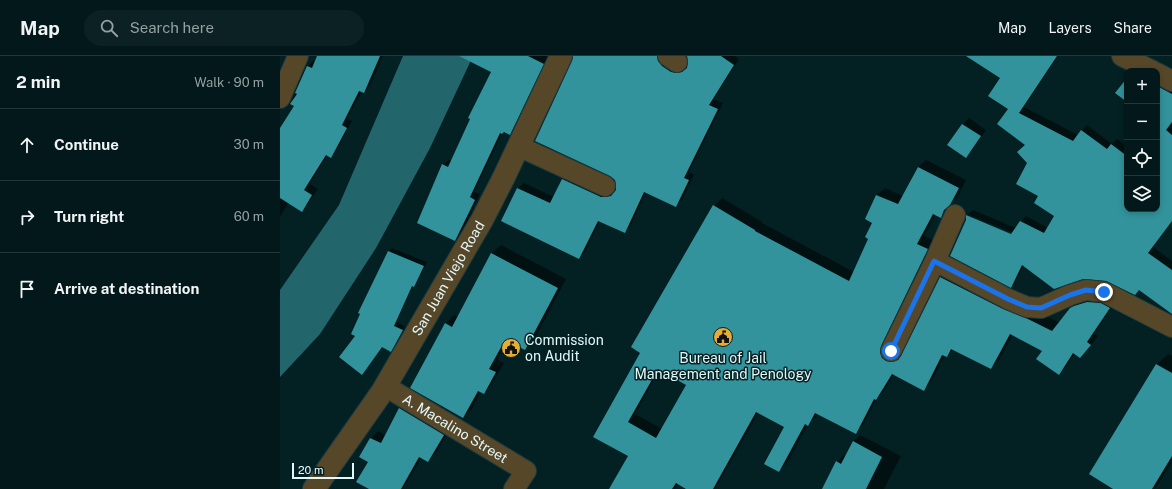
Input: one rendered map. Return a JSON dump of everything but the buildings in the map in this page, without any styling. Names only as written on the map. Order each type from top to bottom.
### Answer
[{"type":"street","points":[[280,98],[298,56]]},
{"type":"street","name":"San Juan Viejo Road","points":[[314,489],[385,386],[482,220],[561,56]]},
{"type":"street","points":[[1122,56],[1146,68]]},
{"type":"street","points":[[1160,75],[1172,81]]},
{"type":"street","points":[[518,146],[605,186]]},
{"type":"street","points":[[891,351],[955,215]]},
{"type":"street","points":[[934,261],[1008,299],[1027,307],[1041,308],[1070,295],[1086,290],[1104,292],[1172,327]]},
{"type":"street","name":"A. Macalino Street","points":[[385,386],[526,472],[514,489]]},
{"type":"water","points":[[403,56],[473,56],[430,148],[376,248],[320,334],[280,377],[280,290],[339,205]]},
{"type":"place","name":"Bureau of Jail Management and Penology","points":[[723,337]]},
{"type":"place","name":"Commission on Audit","points":[[511,348]]},
{"type":"route","points":[[891,351],[934,261],[1008,299],[1027,307],[1041,308],[1070,295],[1086,290],[1104,292]]}]
